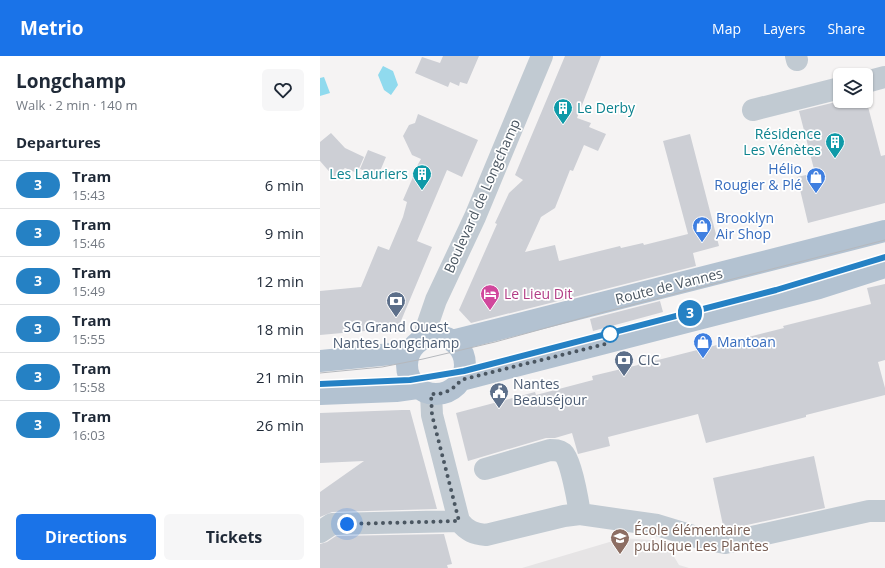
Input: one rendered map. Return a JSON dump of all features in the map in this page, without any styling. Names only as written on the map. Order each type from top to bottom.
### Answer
[{"type":"main road","name":"Route de Vannes","points":[[452,340],[885,231]]},
{"type":"main road","points":[[461,380],[819,288],[885,267]]},
{"type":"main road","points":[[320,394],[424,391],[441,394],[450,391],[461,380],[465,360],[461,350],[452,340],[439,336],[426,337],[419,340],[409,351],[406,363],[410,380],[424,391]]},
{"type":"main road","points":[[320,361],[409,351]]},
{"type":"street","name":"Boulevard de Longchamp","points":[[426,337],[426,329],[436,300],[474,218],[542,56]]},
{"type":"street","points":[[873,80],[885,77]]},
{"type":"street","points":[[753,110],[833,90]]},
{"type":"street","points":[[424,391],[432,415],[459,521],[463,527],[470,532],[486,535],[564,516],[580,514],[657,525],[703,539],[725,543],[869,511],[885,511]]},
{"type":"street","points":[[485,469],[550,450],[560,451],[564,454],[570,467],[580,514]]},
{"type":"street","points":[[320,532],[332,524],[459,521]]},
{"type":"shaded area","name":"École élémentaire publique Les Plantes","points":[[623,538],[651,540],[667,545],[679,565],[689,568],[522,568]]},
{"type":"water","points":[[383,66],[393,71],[398,85],[391,95],[384,90],[378,75]]},
{"type":"water","points":[[324,77],[330,93],[320,96],[320,78]]},
{"type":"building","points":[[443,56],[479,56],[467,84],[460,82],[459,86],[450,82],[448,87],[415,73],[422,57],[440,63]]},
{"type":"building","points":[[565,56],[601,56],[577,118],[591,123],[589,127],[606,134],[598,151],[584,145],[573,171],[570,170],[555,208],[541,217],[525,252],[555,245],[559,261],[620,246],[621,248],[643,243],[644,245],[688,234],[663,141],[690,134],[719,246],[693,253],[696,266],[471,323],[459,310],[509,193],[523,180],[515,175]]},
{"type":"building","name":"Résidence Les Vénètes","points":[[833,103],[833,108],[868,108],[881,156],[885,155],[885,203],[808,223],[797,177],[815,173],[799,111]]},
{"type":"building","points":[[418,114],[478,140],[462,177],[447,170],[417,241],[432,247],[398,328],[320,335],[320,291],[361,287],[378,246],[389,250],[403,217],[407,202],[403,200],[416,170],[420,172],[417,166],[421,159],[412,155],[403,136],[409,125],[415,123]]},
{"type":"building","points":[[331,133],[345,148],[364,157],[357,173],[345,168],[334,177],[320,161],[320,142]]},
{"type":"building","points":[[368,150],[386,157],[378,176],[360,169]]},
{"type":"building","points":[[885,284],[885,360],[878,362],[885,388],[885,395],[706,443],[698,414],[608,437],[610,446],[578,454],[572,433],[555,438],[546,438],[468,461],[456,413],[535,392],[536,395],[593,380],[592,376],[784,328],[783,326],[871,304],[867,288]]},
{"type":"building","points":[[660,301],[663,312],[593,331],[590,319]]},
{"type":"building","points":[[410,410],[437,509],[332,512],[320,517],[320,492],[364,461],[320,463],[320,413]]},
{"type":"building","points":[[814,456],[825,508],[724,530],[713,478]]},
{"type":"building","points":[[444,534],[452,564],[447,565],[448,568],[320,568],[320,544],[327,542],[336,536]]},
{"type":"tram line","points":[[320,373],[382,367],[423,359],[495,342],[604,312],[885,240]]},
{"type":"tram line","points":[[320,384],[410,380],[465,371],[776,290],[885,257]]},
{"type":"tram line","name":"3","points":[[320,384],[370,383],[410,380],[464,371],[776,290],[885,257]]},
{"type":"place","name":"Le Derby","points":[[563,125]]},
{"type":"place","name":"Résidence Les Vénètes","points":[[835,159]]},
{"type":"place","name":"Les Lauriers","points":[[422,191]]},
{"type":"place","name":"Hélio Rougier & Plé","points":[[816,194]]},
{"type":"place","name":"Brooklyn Air Shop","points":[[702,243]]},
{"type":"place","name":"Le Lieu Dit","points":[[490,311]]},
{"type":"place","name":"SG Grand Ouest Nantes Longchamp","points":[[396,318]]},
{"type":"place","name":"Mantoan","points":[[703,359]]},
{"type":"place","name":"CIC","points":[[624,377]]},
{"type":"place","name":"Nantes Beauséjour","points":[[499,409]]},
{"type":"place","name":"École élémentaire publique Les Plantes","points":[[620,555]]},
{"type":"route","points":[[347,524],[459,521],[432,415],[431,394],[441,394],[450,391],[461,380],[605,344],[610,334]]}]
